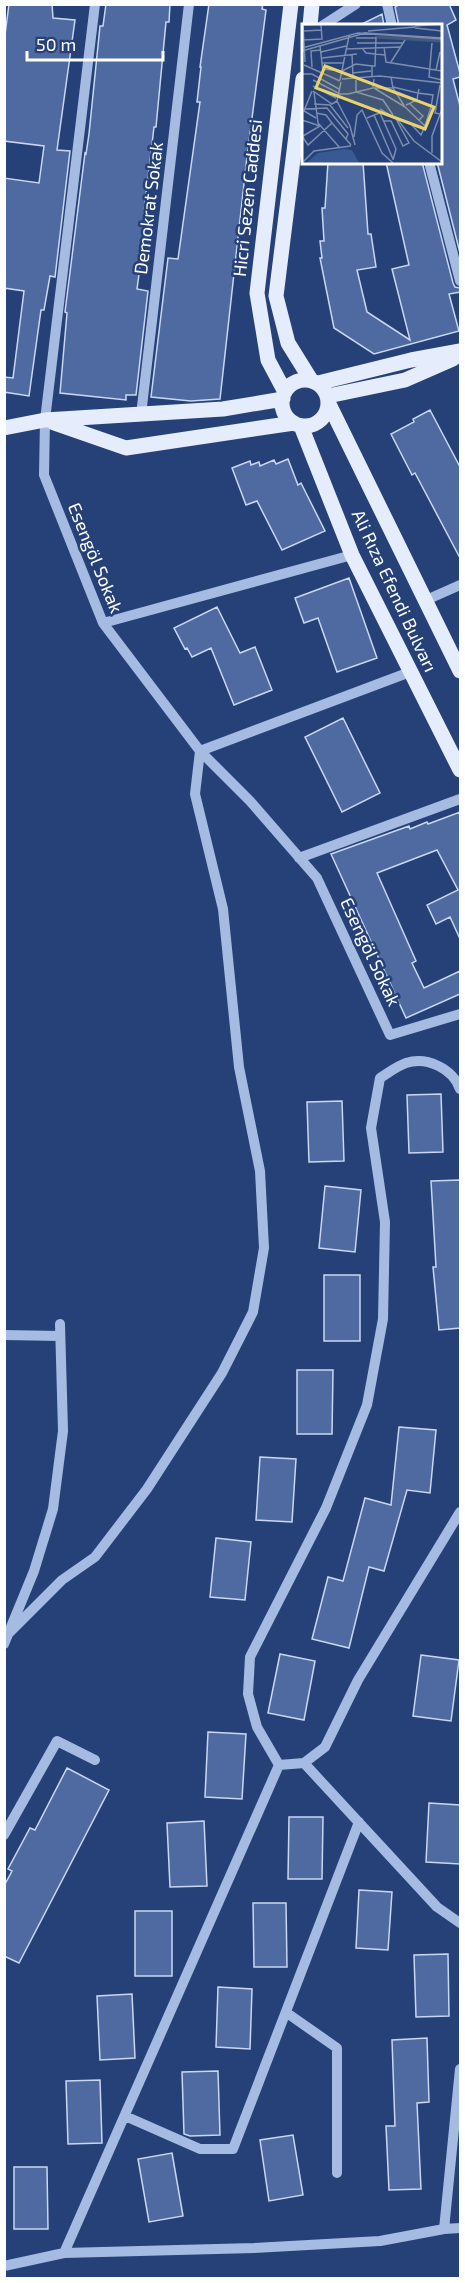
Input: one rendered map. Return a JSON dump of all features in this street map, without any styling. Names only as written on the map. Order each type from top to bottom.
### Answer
[{"type":"main road","name":"Hicri Sezen Caddesi","points":[[284,395],[268,360],[256,293],[291,4]]},
{"type":"main road","points":[[310,24],[312,4]]},
{"type":"main road","name":"Ali Rıza Efendi Bulvarı","points":[[302,87],[276,296],[288,342],[321,391],[460,671]]},
{"type":"main road","points":[[4,428],[45,420],[223,410],[284,395],[295,382],[321,391],[405,380],[460,354]]},
{"type":"main road","points":[[45,420],[126,448],[298,424],[309,426],[322,419],[321,391]]},
{"type":"main road","points":[[284,395],[284,413],[298,424]]},
{"type":"main road","name":"Ali Rıza Efendi Bulvarı","points":[[298,424],[352,555],[460,770]]},
{"type":"street","name":"Esengöl Sokak","points":[[95,4],[45,420],[44,475],[103,623],[200,751],[250,801],[317,878],[390,1035],[460,1014]]},
{"type":"street","name":"Demokrat Sokak","points":[[141,415],[189,4]]},
{"type":"street","points":[[324,24],[356,4]]},
{"type":"street","points":[[387,4],[392,24]]},
{"type":"street","points":[[430,164],[460,281]]},
{"type":"street","points":[[103,623],[352,555]]},
{"type":"street","points":[[424,601],[460,585]]},
{"type":"street","points":[[5,1640],[62,1580],[95,1557],[140,1497],[222,1373],[253,1312],[264,1248],[260,1171],[239,1067],[223,909],[195,794],[200,751],[410,672]]},
{"type":"street","points":[[299,858],[460,799]]},
{"type":"street","points":[[279,1765],[257,1727],[248,1694],[250,1657],[326,1508],[367,1405],[383,1319],[385,1233],[371,1128],[380,1078],[407,1063],[434,1062],[457,1080],[460,1089]]},
{"type":"street","points":[[4,1335],[60,1330],[63,1431],[53,1509],[34,1572],[5,1640]]},
{"type":"street","points":[[279,1765],[304,1763],[325,1748],[358,1680],[460,1512]]},
{"type":"street","points":[[4,1835],[57,1741],[95,1760]]},
{"type":"street","points":[[304,1763],[437,1907],[460,1923]]},
{"type":"street","points":[[64,2253],[279,1765]]},
{"type":"street","points":[[125,2116],[200,2149],[233,2150],[359,1822]]},
{"type":"street","points":[[287,2013],[337,2048],[337,2174]]},
{"type":"street","points":[[444,2229],[460,2069]]},
{"type":"street","points":[[4,2266],[64,2253],[380,2241],[460,2228]]},
{"type":"building","points":[[9,4],[52,4],[53,18],[75,20],[57,150],[70,151],[55,277],[50,276],[44,310],[41,310],[29,396],[4,392],[4,377],[13,378],[24,291],[4,288],[4,178],[39,183],[44,146],[4,141],[4,43]]},
{"type":"building","points":[[106,4],[170,4],[144,212],[145,230],[137,289],[148,291],[136,395],[126,395],[126,400],[60,393],[67,313],[65,312],[89,134],[100,26],[103,26]]},
{"type":"building","points":[[209,4],[263,4],[262,9],[266,10],[220,399],[191,401],[151,397],[168,258],[178,259],[200,102],[197,102],[200,67]]},
{"type":"building","points":[[400,4],[449,4],[456,20],[447,25],[460,73],[460,77],[453,79],[460,106],[460,253],[438,164],[441,164],[441,24],[399,24],[395,7]]},
{"type":"building","points":[[382,14],[384,24],[362,24]]},
{"type":"building","points":[[328,164],[363,164],[368,234],[371,234],[376,267],[357,270],[367,312],[410,340],[392,269],[409,265],[386,164],[423,164],[453,283],[455,287],[460,288],[460,292],[449,294],[459,331],[374,354],[334,328],[320,258],[322,258],[320,241],[324,241],[322,208],[325,208]]},
{"type":"building","points":[[430,410],[460,467],[460,558],[415,473],[412,475],[391,434],[414,422],[413,419]]},
{"type":"building","points":[[288,459],[298,485],[301,483],[325,531],[282,550],[257,501],[246,505],[232,468],[250,461],[251,465],[259,462],[260,466],[274,460],[276,464]]},
{"type":"building","points":[[349,578],[377,658],[337,672],[318,618],[304,623],[295,598]]},
{"type":"building","points":[[217,607],[240,653],[255,647],[272,690],[234,705],[211,648],[192,657],[187,648],[185,649],[174,628]]},
{"type":"building","points":[[343,718],[380,793],[342,812],[305,737]]},
{"type":"building","points":[[460,812],[460,939],[450,917],[436,924],[427,905],[458,890],[437,850],[377,873],[416,961],[412,963],[424,988],[460,971],[460,994],[406,1018],[331,854],[409,826],[410,829]]},
{"type":"building","points":[[441,1094],[443,1152],[409,1153],[407,1095]]},
{"type":"building","points":[[342,1101],[344,1161],[309,1162],[307,1102]]},
{"type":"building","points":[[460,1180],[460,1328],[439,1330],[433,1267],[436,1267],[431,1181]]},
{"type":"building","points":[[325,1186],[361,1190],[355,1252],[319,1248]]},
{"type":"building","points":[[324,1275],[360,1275],[360,1341],[324,1341]]},
{"type":"building","points":[[297,1370],[333,1370],[332,1434],[297,1434]]},
{"type":"building","points":[[399,1427],[436,1430],[430,1493],[407,1490],[384,1571],[369,1567],[349,1648],[312,1639],[328,1577],[343,1581],[365,1498],[391,1505]]},
{"type":"building","points":[[260,1457],[296,1459],[292,1522],[256,1520]]},
{"type":"building","points":[[216,1538],[251,1542],[245,1600],[210,1597]]},
{"type":"building","points":[[280,1654],[315,1661],[304,1720],[268,1713]]},
{"type":"building","points":[[421,1655],[459,1660],[451,1721],[413,1716]]},
{"type":"building","points":[[208,1732],[246,1734],[242,1799],[205,1797]]},
{"type":"building","points":[[67,1768],[109,1790],[19,1963],[4,1956],[4,1886],[12,1871],[8,1869],[30,1828],[35,1830]]},
{"type":"building","points":[[429,1803],[460,1805],[460,1864],[426,1862]]},
{"type":"building","points":[[289,1817],[323,1817],[322,1879],[288,1879]]},
{"type":"building","points":[[204,1821],[207,1886],[170,1887],[167,1823]]},
{"type":"building","points":[[359,1890],[392,1892],[388,1950],[356,1948]]},
{"type":"building","points":[[253,1903],[286,1903],[287,1967],[254,1967]]},
{"type":"building","points":[[135,1911],[172,1911],[172,1976],[135,1976]]},
{"type":"building","points":[[448,1954],[449,2016],[416,2017],[414,1955]]},
{"type":"building","points":[[218,1987],[252,1989],[250,2049],[216,2047]]},
{"type":"building","points":[[132,1994],[135,2058],[100,2060],[97,1996]]},
{"type":"building","points":[[427,2038],[429,2102],[417,2103],[421,2189],[389,2190],[386,2126],[395,2126],[392,2040]]},
{"type":"building","points":[[218,2071],[220,2135],[190,2136],[184,2134],[182,2072]]},
{"type":"building","points":[[100,2080],[102,2143],[68,2144],[66,2081]]},
{"type":"building","points":[[293,2135],[303,2195],[269,2201],[260,2140]]},
{"type":"building","points":[[172,2153],[183,2216],[149,2222],[138,2159]]},
{"type":"building","points":[[14,2167],[47,2167],[48,2229],[14,2229]]}]
